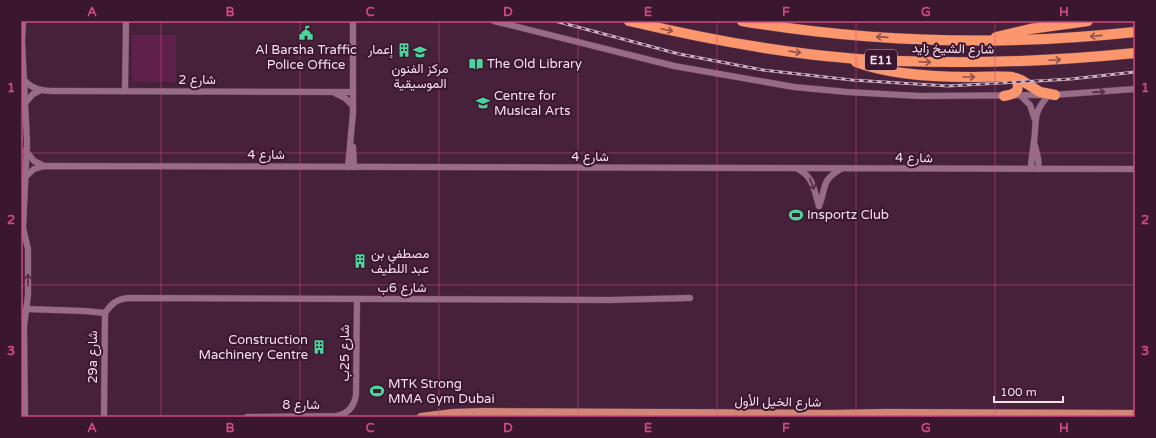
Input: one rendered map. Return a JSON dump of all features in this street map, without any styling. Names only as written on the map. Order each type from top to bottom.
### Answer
[{"type":"highway","name":"شارع الشيخ زايد","points":[[629,21],[738,44],[849,59],[1007,62],[1062,60],[1135,53]]},
{"type":"highway","name":"شارع الشيخ زايد","points":[[742,21],[792,29],[918,39],[1053,40],[1135,32]]},
{"type":"highway","points":[[986,40],[1030,29],[1088,21]]},
{"type":"highway","points":[[849,59],[872,68],[915,74],[962,77],[1002,76],[1016,78],[1040,92],[1052,95]]},
{"type":"highway","points":[[1004,96],[1014,94],[1017,91],[1018,85],[1016,78]]},
{"type":"main road","name":"شارع الخيل الأول","points":[[421,417],[453,413],[483,412],[1135,414]]},
{"type":"street","points":[[23,21],[22,41],[26,151],[23,228],[28,254],[28,289],[24,326],[25,417]]},
{"type":"street","points":[[125,91],[126,21]]},
{"type":"street","points":[[351,167],[353,21]]},
{"type":"street","points":[[494,21],[674,66],[781,85],[854,92],[920,96],[1052,95],[1135,89]]},
{"type":"street","name":"شارع 2","points":[[24,80],[32,87],[41,90],[353,92]]},
{"type":"street","points":[[25,103],[33,94],[41,90]]},
{"type":"street","points":[[330,92],[341,96],[353,106]]},
{"type":"street","points":[[1031,169],[1031,154],[1034,142],[1035,122],[1039,105],[1052,95]]},
{"type":"street","points":[[1020,96],[1028,102],[1032,108],[1035,122]]},
{"type":"street","points":[[1034,142],[1039,169]]},
{"type":"street","points":[[26,151],[32,159],[44,166]]},
{"type":"street","points":[[25,178],[34,169],[44,166]]},
{"type":"street","name":"شارع 4","points":[[44,166],[1135,169]]},
{"type":"street","points":[[796,168],[806,174],[812,181],[819,206],[826,181],[832,174],[842,168]]},
{"type":"street","name":"شارع 6ب","points":[[114,302],[129,298],[610,300],[690,298]]},
{"type":"street","name":"شارع 25ب","points":[[352,406],[356,391],[357,298]]},
{"type":"street","name":"29a شارع","points":[[104,417],[104,313],[114,302]]},
{"type":"street","points":[[26,309],[104,313]]},
{"type":"street","name":"شارع 8","points":[[247,417],[336,416],[345,413],[352,406]]},
{"type":"shaded area","points":[[132,35],[176,35],[176,82],[132,82]]},
{"type":"railway","points":[[555,21],[679,54],[763,70],[852,80],[948,86],[1071,79],[1135,72]]},
{"type":"place","name":"Al Barsha Traffic Police Office","points":[[306,33]]},
{"type":"place","name":"إعمار","points":[[404,50]]},
{"type":"place","name":"مركز الفنون الموسيقية","points":[[420,52]]},
{"type":"place","name":"The Old Library","points":[[476,64]]},
{"type":"place","name":"Centre for Musical Arts","points":[[483,103]]},
{"type":"place","name":"Insportz Club","points":[[796,215]]},
{"type":"place","name":"مصطفي بن عبد اللطيف","points":[[360,261]]},
{"type":"place","name":"Construction Machinery Centre","points":[[319,347]]},
{"type":"place","name":"MTK Strong MMA Gym Dubai","points":[[377,391]]}]
